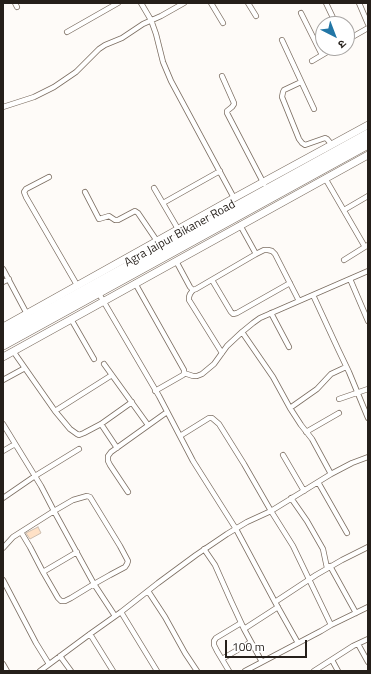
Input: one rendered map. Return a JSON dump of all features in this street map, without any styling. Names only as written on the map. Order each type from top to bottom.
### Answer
[{"type":"highway","name":"Agra Jaipur Bikaner Road","points":[[3,335],[265,186],[368,134]]},
{"type":"highway","name":"Agra Jaipur Bikaner Road","points":[[3,345],[368,144]]},
{"type":"street","points":[[67,32],[118,3]]},
{"type":"street","points":[[141,3],[151,20],[158,40],[163,62],[171,81],[234,198]]},
{"type":"street","points":[[3,107],[34,97],[54,87],[76,72],[105,45],[122,38],[143,24],[162,16],[184,3]]},
{"type":"street","points":[[211,3],[223,23]]},
{"type":"street","points":[[248,3],[256,16]]},
{"type":"street","points":[[326,3],[332,16]]},
{"type":"street","points":[[359,3],[368,24]]},
{"type":"street","points":[[301,13],[315,41]]},
{"type":"street","points":[[355,35],[368,28]]},
{"type":"street","points":[[282,40],[314,109]]},
{"type":"street","points":[[312,61],[320,56]]},
{"type":"street","points":[[222,76],[234,102],[232,107],[226,113],[265,186]]},
{"type":"street","points":[[301,82],[284,90],[282,97],[299,138],[305,145],[325,138],[332,145]]},
{"type":"street","points":[[3,327],[234,198],[265,186],[368,125]]},
{"type":"street","points":[[3,357],[368,155]]},
{"type":"street","points":[[163,203],[220,171]]},
{"type":"street","points":[[49,177],[26,189],[24,192],[77,285]]},
{"type":"street","points":[[325,178],[367,246],[344,260]]},
{"type":"street","points":[[154,188],[178,229]]},
{"type":"street","points":[[85,192],[99,219],[109,216],[115,220],[118,220],[135,211],[138,213],[156,241]]},
{"type":"street","points":[[344,210],[368,196]]},
{"type":"street","points":[[240,225],[256,254]]},
{"type":"street","points":[[222,353],[189,300],[190,294],[193,290],[256,254],[264,250],[268,250],[275,254],[299,301]]},
{"type":"street","points":[[176,260],[193,290]]},
{"type":"street","points":[[3,269],[27,314]]},
{"type":"street","points":[[184,373],[194,376],[202,374],[214,364],[227,346],[253,322],[368,271]]},
{"type":"street","points":[[3,282],[9,279]]},
{"type":"street","points":[[350,279],[368,321]]},
{"type":"street","points":[[212,280],[233,314],[237,314],[290,283]]},
{"type":"street","points":[[135,283],[184,370],[184,373]]},
{"type":"street","points":[[98,292],[156,391],[193,461],[236,529],[298,643]]},
{"type":"street","points":[[313,295],[368,418]]},
{"type":"street","points":[[271,313],[288,347]]},
{"type":"street","points":[[71,319],[94,359]]},
{"type":"street","points":[[242,332],[273,377],[290,408],[312,439],[331,474]]},
{"type":"street","points":[[13,351],[55,411],[76,434],[79,435],[101,424],[132,402]]},
{"type":"street","points":[[104,364],[148,425]]},
{"type":"street","points":[[290,408],[317,389],[331,374],[346,367]]},
{"type":"street","points":[[3,380],[25,368]]},
{"type":"street","points":[[156,391],[184,373]]},
{"type":"street","points":[[55,411],[112,375]]},
{"type":"street","points":[[339,399],[368,389]]},
{"type":"street","points":[[128,492],[108,461],[108,456],[111,452],[167,412]]},
{"type":"street","points":[[306,432],[339,413]]},
{"type":"street","points":[[180,436],[209,418],[212,418],[219,424],[293,546],[331,625]]},
{"type":"street","points":[[3,424],[35,476],[94,584],[116,616]]},
{"type":"street","points":[[101,424],[117,448]]},
{"type":"street","points":[[3,451],[15,444]]},
{"type":"street","points":[[3,498],[79,449]]},
{"type":"street","points":[[283,455],[304,491]]},
{"type":"street","points":[[40,671],[116,616],[204,549],[247,522],[271,511],[331,474],[368,457]]},
{"type":"street","points":[[318,482],[347,533]]},
{"type":"street","points":[[3,548],[9,540],[21,532],[54,511],[73,500],[87,496],[90,497],[128,561],[125,567],[71,598],[61,601],[54,592],[21,532]]},
{"type":"street","points":[[292,498],[323,549],[329,567],[356,613]]},
{"type":"street","points":[[275,602],[329,567],[368,547]]},
{"type":"street","points":[[204,549],[215,564],[241,623],[262,662]]},
{"type":"street","points":[[43,572],[77,552]]},
{"type":"street","points":[[3,580],[36,643],[49,664]]},
{"type":"street","points":[[148,591],[197,671]]},
{"type":"street","points":[[244,629],[278,607]]},
{"type":"street","points":[[245,671],[368,607]]},
{"type":"street","points":[[121,612],[157,671]]},
{"type":"street","points":[[229,671],[214,645],[214,641],[216,638],[241,623]]},
{"type":"street","points":[[90,634],[113,671]]},
{"type":"street","points":[[314,671],[368,639]]},
{"type":"street","points":[[222,659],[251,642]]},
{"type":"street","points":[[358,644],[368,662]]},
{"type":"street","points":[[60,656],[71,671]]},
{"type":"street","points":[[332,660],[338,671]]},
{"type":"street","points":[[3,664],[7,671]]},
{"type":"building","points":[[38,527],[41,533],[30,539],[26,533]]}]
